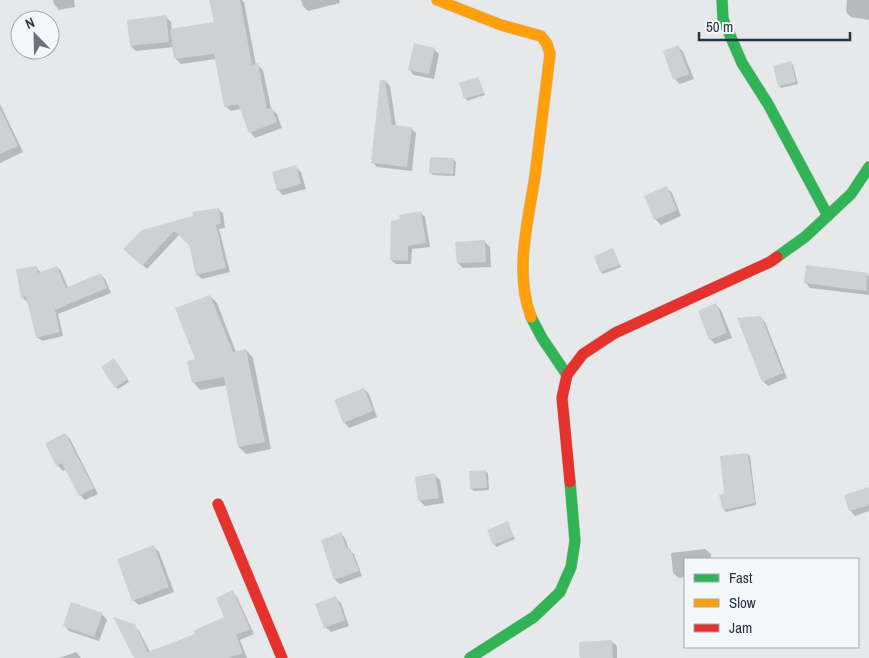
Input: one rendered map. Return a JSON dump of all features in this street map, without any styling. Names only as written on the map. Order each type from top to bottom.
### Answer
[{"type":"street","points":[[438,0],[501,25],[541,36],[549,46],[550,54],[535,175],[523,242],[523,277],[530,312],[539,336],[567,375]]},
{"type":"street","points":[[722,0],[723,19],[742,63],[768,104],[828,216]]},
{"type":"street","points":[[470,658],[534,617],[560,592],[571,567],[575,541],[562,398],[567,375],[583,354],[615,333],[770,262],[805,237],[851,194],[869,167]]},
{"type":"street","points":[[218,504],[282,658]]},
{"type":"building","points":[[209,0],[240,0],[252,65],[258,63],[267,109],[272,108],[277,122],[249,133],[238,104],[224,107],[214,54],[174,59],[170,29],[214,22]]},
{"type":"building","points":[[166,15],[169,42],[130,46],[127,20]]},
{"type":"building","points":[[414,43],[435,48],[429,74],[408,70]]},
{"type":"building","points":[[678,45],[689,74],[673,80],[663,51]]},
{"type":"building","points":[[791,61],[796,82],[778,86],[773,66]]},
{"type":"building","points":[[478,77],[484,93],[464,99],[459,83]]},
{"type":"building","points":[[380,80],[385,80],[392,125],[412,127],[407,167],[371,163]]},
{"type":"building","points":[[0,108],[18,146],[0,154]]},
{"type":"building","points":[[430,157],[454,158],[453,174],[429,173]]},
{"type":"building","points":[[296,165],[301,184],[277,191],[272,172]]},
{"type":"building","points":[[667,186],[677,210],[654,220],[644,196]]},
{"type":"building","points":[[219,208],[221,224],[216,225],[226,268],[196,275],[189,245],[174,231],[142,266],[123,249],[142,230],[193,216],[192,212]]},
{"type":"building","points":[[421,211],[426,243],[408,246],[408,261],[390,260],[391,221],[400,219],[399,215]]},
{"type":"building","points":[[485,240],[486,262],[457,263],[455,242]]},
{"type":"building","points":[[613,248],[620,265],[600,272],[594,256]]},
{"type":"building","points":[[806,265],[868,273],[866,291],[804,283]]},
{"type":"building","points":[[37,266],[38,273],[57,266],[66,288],[101,273],[107,288],[55,310],[60,332],[36,338],[26,297],[21,298],[16,269]]},
{"type":"building","points":[[210,295],[233,352],[246,349],[265,442],[238,447],[224,377],[192,383],[187,361],[195,359],[175,308]]},
{"type":"building","points":[[716,303],[727,333],[709,340],[698,311]]},
{"type":"building","points":[[761,316],[783,373],[762,382],[737,318]]},
{"type":"building","points":[[114,358],[128,379],[115,388],[101,367]]},
{"type":"building","points":[[364,388],[373,411],[343,423],[334,400]]},
{"type":"building","points":[[65,433],[94,488],[79,496],[62,463],[56,466],[45,443]]},
{"type":"building","points":[[748,453],[755,503],[723,510],[719,495],[724,493],[720,456]]},
{"type":"building","points":[[486,470],[487,488],[470,489],[469,471]]},
{"type":"building","points":[[435,473],[439,498],[418,501],[415,477]]},
{"type":"building","points":[[869,487],[869,505],[849,511],[844,495]]},
{"type":"building","points":[[508,521],[514,537],[493,545],[487,530]]},
{"type":"building","points":[[341,532],[347,549],[350,548],[359,571],[334,580],[321,540]]},
{"type":"building","points":[[154,545],[169,587],[132,601],[117,559]]},
{"type":"building","points":[[233,590],[250,629],[236,635],[243,653],[228,658],[134,658],[113,617],[135,624],[148,652],[195,634],[193,631],[224,617],[216,598]]},
{"type":"building","points":[[336,596],[345,620],[324,628],[315,604]]},
{"type":"building","points":[[71,602],[103,613],[94,637],[63,626]]},
{"type":"building","points":[[612,640],[613,658],[580,658],[579,642]]},
{"type":"traffic: fast","points":[[722,0],[723,19],[742,63],[768,104],[828,216]]},
{"type":"traffic: fast","points":[[777,257],[805,237],[851,194],[869,167]]},
{"type":"traffic: fast","points":[[531,317],[542,338],[567,375]]},
{"type":"traffic: fast","points":[[470,658],[534,617],[560,592],[571,567],[575,541],[570,482]]},
{"type":"traffic: slow","points":[[437,0],[501,25],[541,36],[547,44],[550,54],[524,247],[523,282],[531,317]]},
{"type":"traffic: jam","points":[[570,482],[562,398],[567,375],[583,354],[615,333],[770,262],[777,257]]},
{"type":"traffic: jam","points":[[218,504],[282,658]]}]
